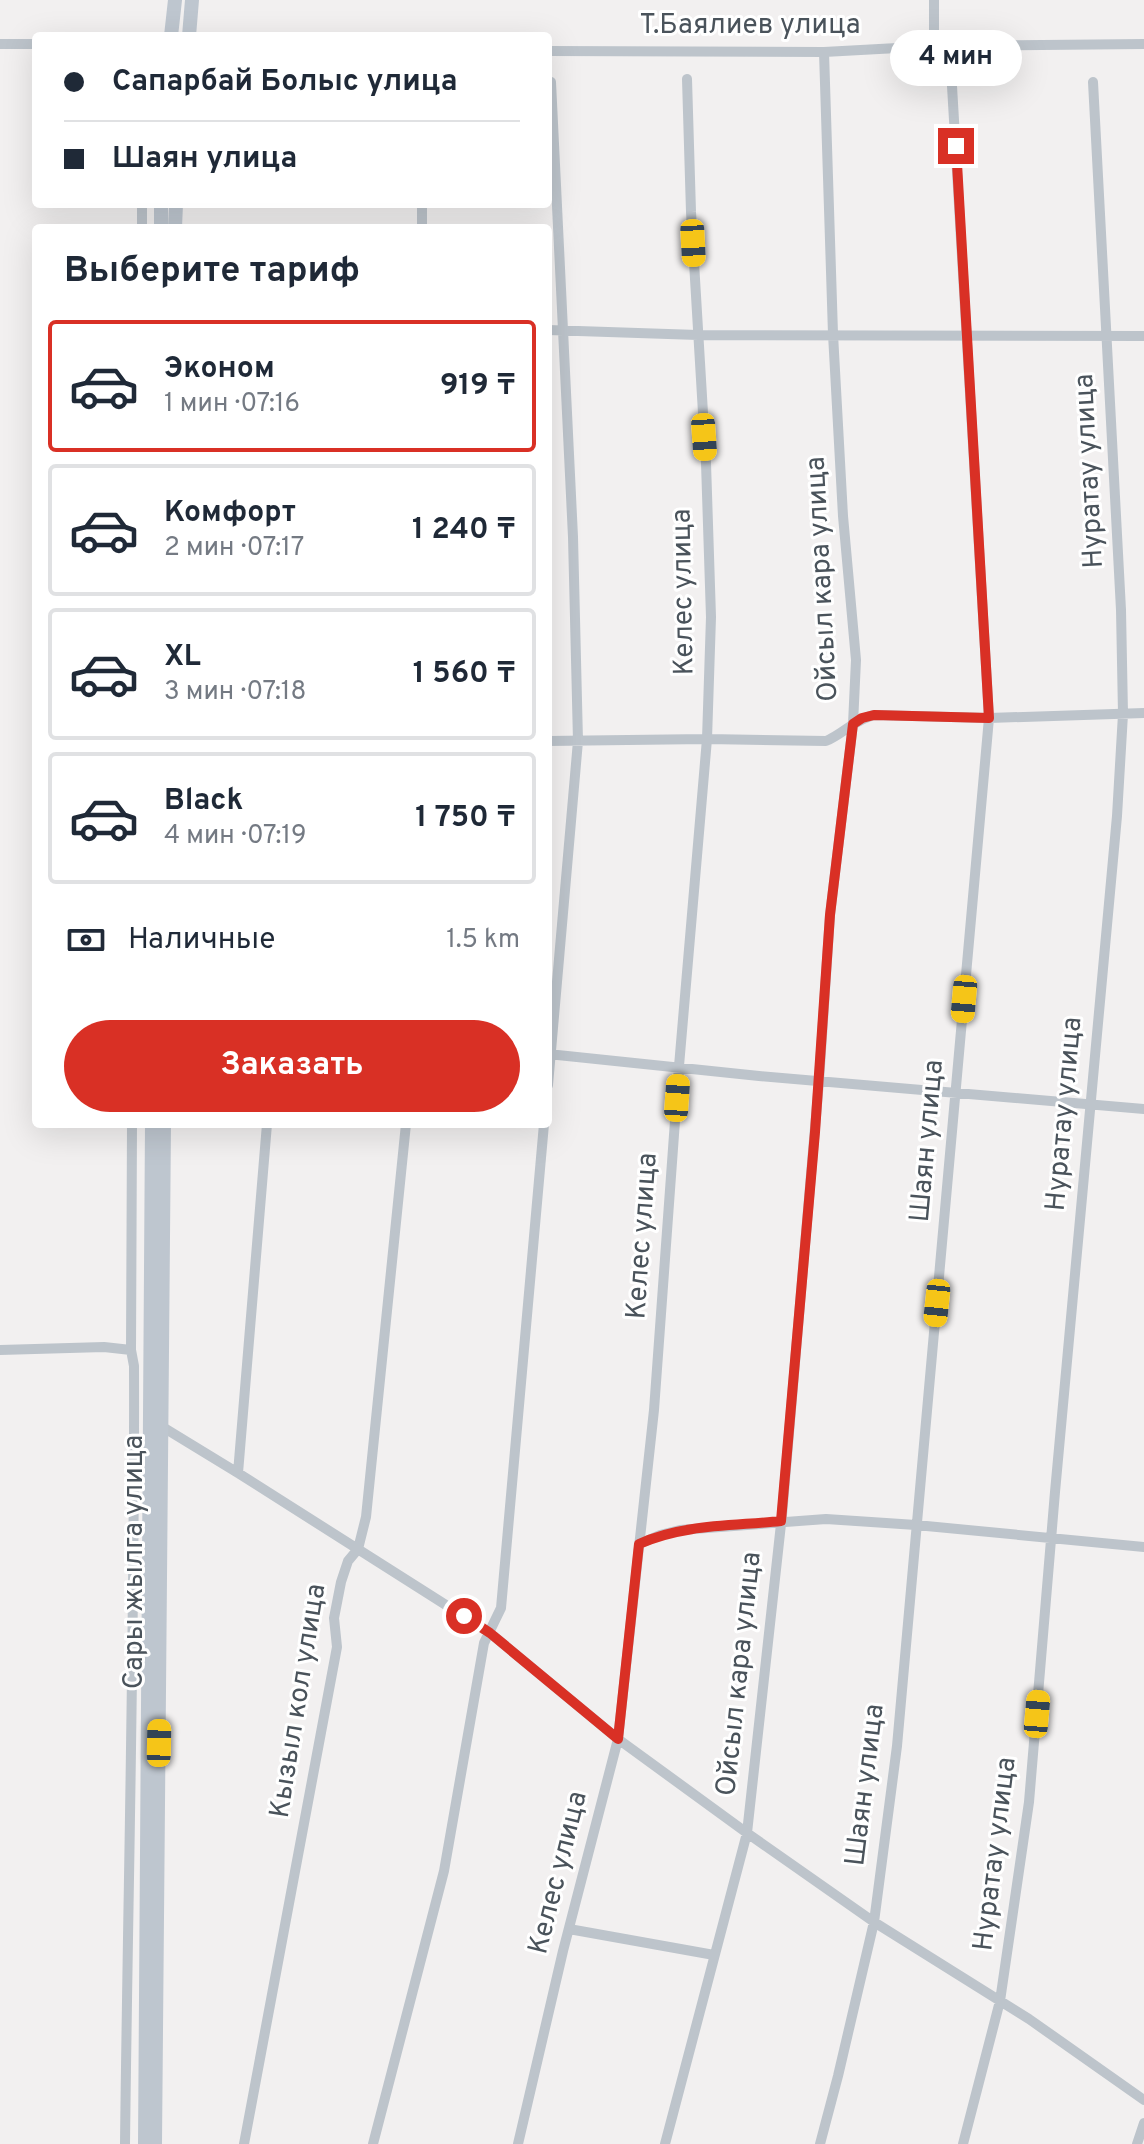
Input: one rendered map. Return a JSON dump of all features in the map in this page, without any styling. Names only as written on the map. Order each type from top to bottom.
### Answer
[{"type":"main road","points":[[171,32],[175,0]]},
{"type":"main road","points":[[189,32],[192,0]]},
{"type":"main road","name":"Сары жылга улица","points":[[145,2144],[152,1128]]},
{"type":"main road","name":"Сары жылга улица","points":[[155,2144],[164,1128]]},
{"type":"street","points":[[934,0],[934,46]]},
{"type":"street","points":[[0,44],[32,44]]},
{"type":"street","name":"Т.Баялиев улица","points":[[552,51],[824,52],[934,46],[1144,44]]},
{"type":"street","name":"Ойсыл кара улица","points":[[665,2144],[747,1833],[781,1521],[819,1081],[830,915],[853,724],[856,660],[843,516],[833,334],[824,52]]},
{"type":"street","name":"Келес улица","points":[[518,2144],[618,1739],[654,1410],[707,739],[711,617],[687,79]]},
{"type":"street","name":"Нуратау улица","points":[[963,2144],[1000,2001],[1029,1802],[1117,816],[1123,714],[1108,336],[1093,82]]},
{"type":"street","name":"Шаян улица","points":[[820,2144],[874,1922],[897,1746],[989,718],[952,86]]},
{"type":"street","points":[[552,107],[573,537],[578,741],[552,1022]]},
{"type":"street","points":[[552,330],[698,335],[1144,336]]},
{"type":"street","points":[[552,741],[826,741],[842,734],[862,718],[874,715],[989,718],[1144,713]]},
{"type":"street","points":[[552,1054],[955,1094],[1144,1109]]},
{"type":"street","points":[[125,2144],[135,1581],[134,1366],[131,1350],[132,1128]]},
{"type":"street","points":[[238,1473],[267,1128]]},
{"type":"street","name":"Кызыл кол улица","points":[[244,2144],[337,1647],[334,1618],[348,1561],[358,1549],[366,1517],[406,1128]]},
{"type":"street","points":[[373,2144],[444,1871],[484,1643],[501,1608],[544,1128]]},
{"type":"street","points":[[0,1350],[104,1347],[131,1350]]},
{"type":"street","points":[[161,1426],[490,1633],[618,1739],[747,1833],[874,1922],[1000,2001],[1144,2100]]},
{"type":"street","points":[[639,1544],[680,1530],[826,1519],[1144,1547]]},
{"type":"street","points":[[569,1929],[714,1955]]},
{"type":"street","points":[[1137,2144],[1144,2123]]},
{"type":"route","points":[[464,1616],[576,1701],[618,1739],[639,1544],[680,1530],[781,1521],[815,1132],[830,915],[853,724],[874,715],[989,718],[956,146]]}]
